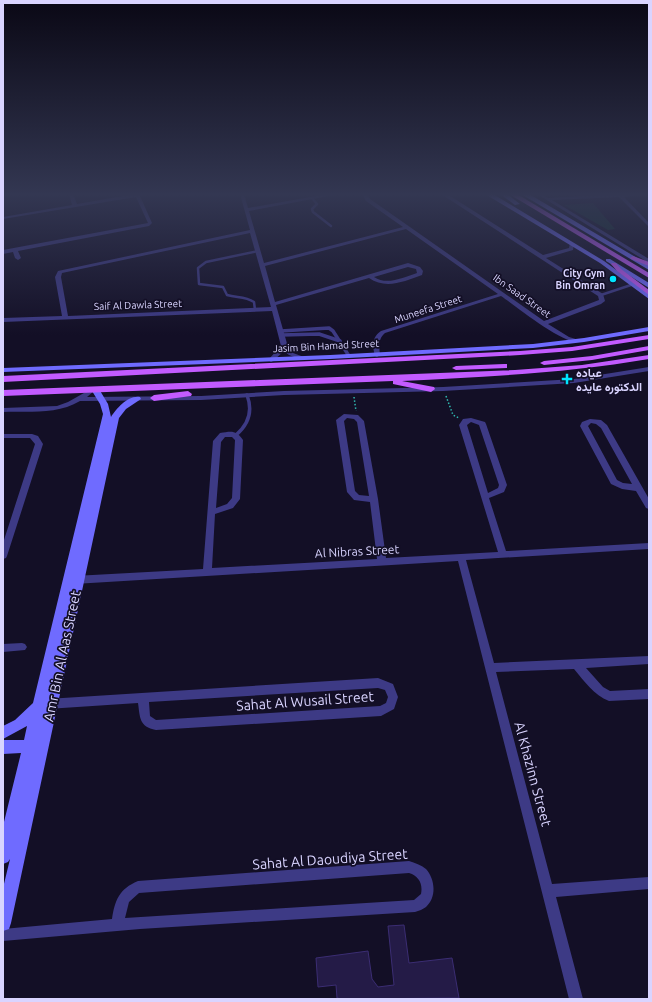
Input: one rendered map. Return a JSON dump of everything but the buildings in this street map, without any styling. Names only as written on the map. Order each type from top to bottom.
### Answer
[{"type":"main road","points":[[590,241],[649,276]]},
{"type":"main road","points":[[633,258],[649,264]]},
{"type":"main road","points":[[614,264],[619,270],[649,293]]},
{"type":"main road","name":"Jasim Bin Hamad Street","points":[[3,380],[347,359],[520,353],[572,349],[649,337]]},
{"type":"main road","points":[[580,341],[611,343]]},
{"type":"main road","points":[[305,382],[340,375],[556,362],[649,348]]},
{"type":"main road","points":[[330,357],[347,359]]},
{"type":"main road","points":[[3,393],[96,394],[379,379],[574,368],[649,357]]},
{"type":"main road","points":[[194,368],[224,362]]},
{"type":"main road","points":[[574,368],[608,370],[649,364]]},
{"type":"main road","points":[[379,379],[431,389]]},
{"type":"main road","points":[[154,398],[212,391],[229,386]]},
{"type":"street","points":[[3,252],[65,241]]},
{"type":"street","points":[[65,317],[58,277],[60,272],[206,241]]},
{"type":"street","points":[[255,241],[285,346],[291,354],[302,358]]},
{"type":"street","points":[[262,265],[354,241]]},
{"type":"street","name":"Ibn Saad Street","points":[[427,241],[552,329],[567,338],[580,341]]},
{"type":"street","points":[[517,241],[601,295],[602,301],[599,303],[544,323]]},
{"type":"street","points":[[543,257],[571,249],[572,241]]},
{"type":"street","points":[[572,241],[614,264],[649,286]]},
{"type":"street","points":[[572,241],[649,297]]},
{"type":"street","points":[[604,241],[649,268]]},
{"type":"street","points":[[616,241],[649,261]]},
{"type":"street","points":[[15,250],[18,258]]},
{"type":"street","name":"Saif Al Dawla Street","points":[[3,320],[255,310],[274,306],[370,276],[408,265],[418,268],[420,271],[420,274],[386,284],[378,283],[370,276]]},
{"type":"street","name":"Muneefa Street","points":[[378,354],[376,342],[378,336],[383,332],[502,294]]},
{"type":"street","name":"Ibn Saad Street","points":[[551,344],[555,335],[552,329]]},
{"type":"street","name":"Jasim Bin Hamad Street","points":[[347,359],[378,354],[551,344],[580,341],[649,329]]},
{"type":"street","points":[[271,360],[285,346]]},
{"type":"street","name":"Jasim Bin Hamad Street","points":[[3,370],[330,357]]},
{"type":"street","points":[[3,410],[57,408],[78,399],[96,394],[137,399],[443,389],[574,381],[649,369]]},
{"type":"street","points":[[78,399],[96,394]]},
{"type":"street","name":"Amr Bin Al Aas Street","points":[[3,923],[36,746],[32,731],[73,580],[105,441],[107,411],[96,394]]},
{"type":"street","name":"Amr Bin Al Aas Street","points":[[105,441],[119,410],[137,399]]},
{"type":"street","points":[[374,499],[357,498],[351,492],[340,420],[348,415],[358,418],[360,421],[374,499],[382,562]]},
{"type":"street","points":[[485,497],[501,490],[502,485],[482,424],[476,421],[468,420],[463,425],[485,497],[503,555]]},
{"type":"street","points":[[638,488],[622,486],[614,482],[584,426],[586,422],[596,421],[604,427],[649,506]]},
{"type":"street","points":[[207,572],[218,439],[226,434],[236,435],[239,440],[236,499],[230,506],[213,512]]},
{"type":"street","points":[[3,436],[32,436],[36,438],[39,444],[3,556]]},
{"type":"street","name":"Al Nibras Street","points":[[73,580],[649,546]]},
{"type":"street","name":"Al Khazinn Street","points":[[461,557],[576,999]]},
{"type":"street","name":"Amr Bin Al Aas Street","points":[[3,857],[36,746],[46,730],[52,704],[73,580]]},
{"type":"street","points":[[3,648],[22,647]]},
{"type":"street","points":[[490,668],[649,660]]},
{"type":"street","points":[[576,664],[599,690],[609,696],[649,694]]},
{"type":"street","name":"Sahat Al Wusail Street","points":[[38,705],[143,697],[378,683],[388,687],[393,697],[390,706],[381,711],[156,725],[151,724],[145,718],[143,697]]},
{"type":"street","points":[[3,733],[20,724],[38,705]]},
{"type":"street","points":[[3,733],[46,730]]},
{"type":"street","points":[[3,748],[36,746]]},
{"type":"street","name":"Sahat Al Daoudiya Street","points":[[3,935],[117,925],[415,906],[423,902],[428,888],[424,874],[417,869],[409,867],[138,887],[132,889],[123,898],[117,925]]},
{"type":"street","points":[[548,891],[649,883]]},
{"type":"lane","points":[[255,310],[254,302],[247,297],[230,296],[223,286],[199,284],[198,268],[206,262],[258,251]]},
{"type":"lane","points":[[601,295],[632,285]]},
{"type":"lane","points":[[281,333],[306,329],[329,328],[340,342],[347,359]]},
{"type":"lane","points":[[306,329],[307,333]]},
{"type":"lane","points":[[281,333],[325,335],[340,342]]},
{"type":"lane","points":[[236,435],[248,422],[251,412],[247,395]]},
{"type":"path","points":[[443,389],[453,415],[468,420]]},
{"type":"path","points":[[353,391],[358,418]]},
{"type":"place","name":"City Gym Bin Omran","points":[[613,279]]},
{"type":"place","name":"عياده الدكتوره عايده","points":[[567,379]]}]
